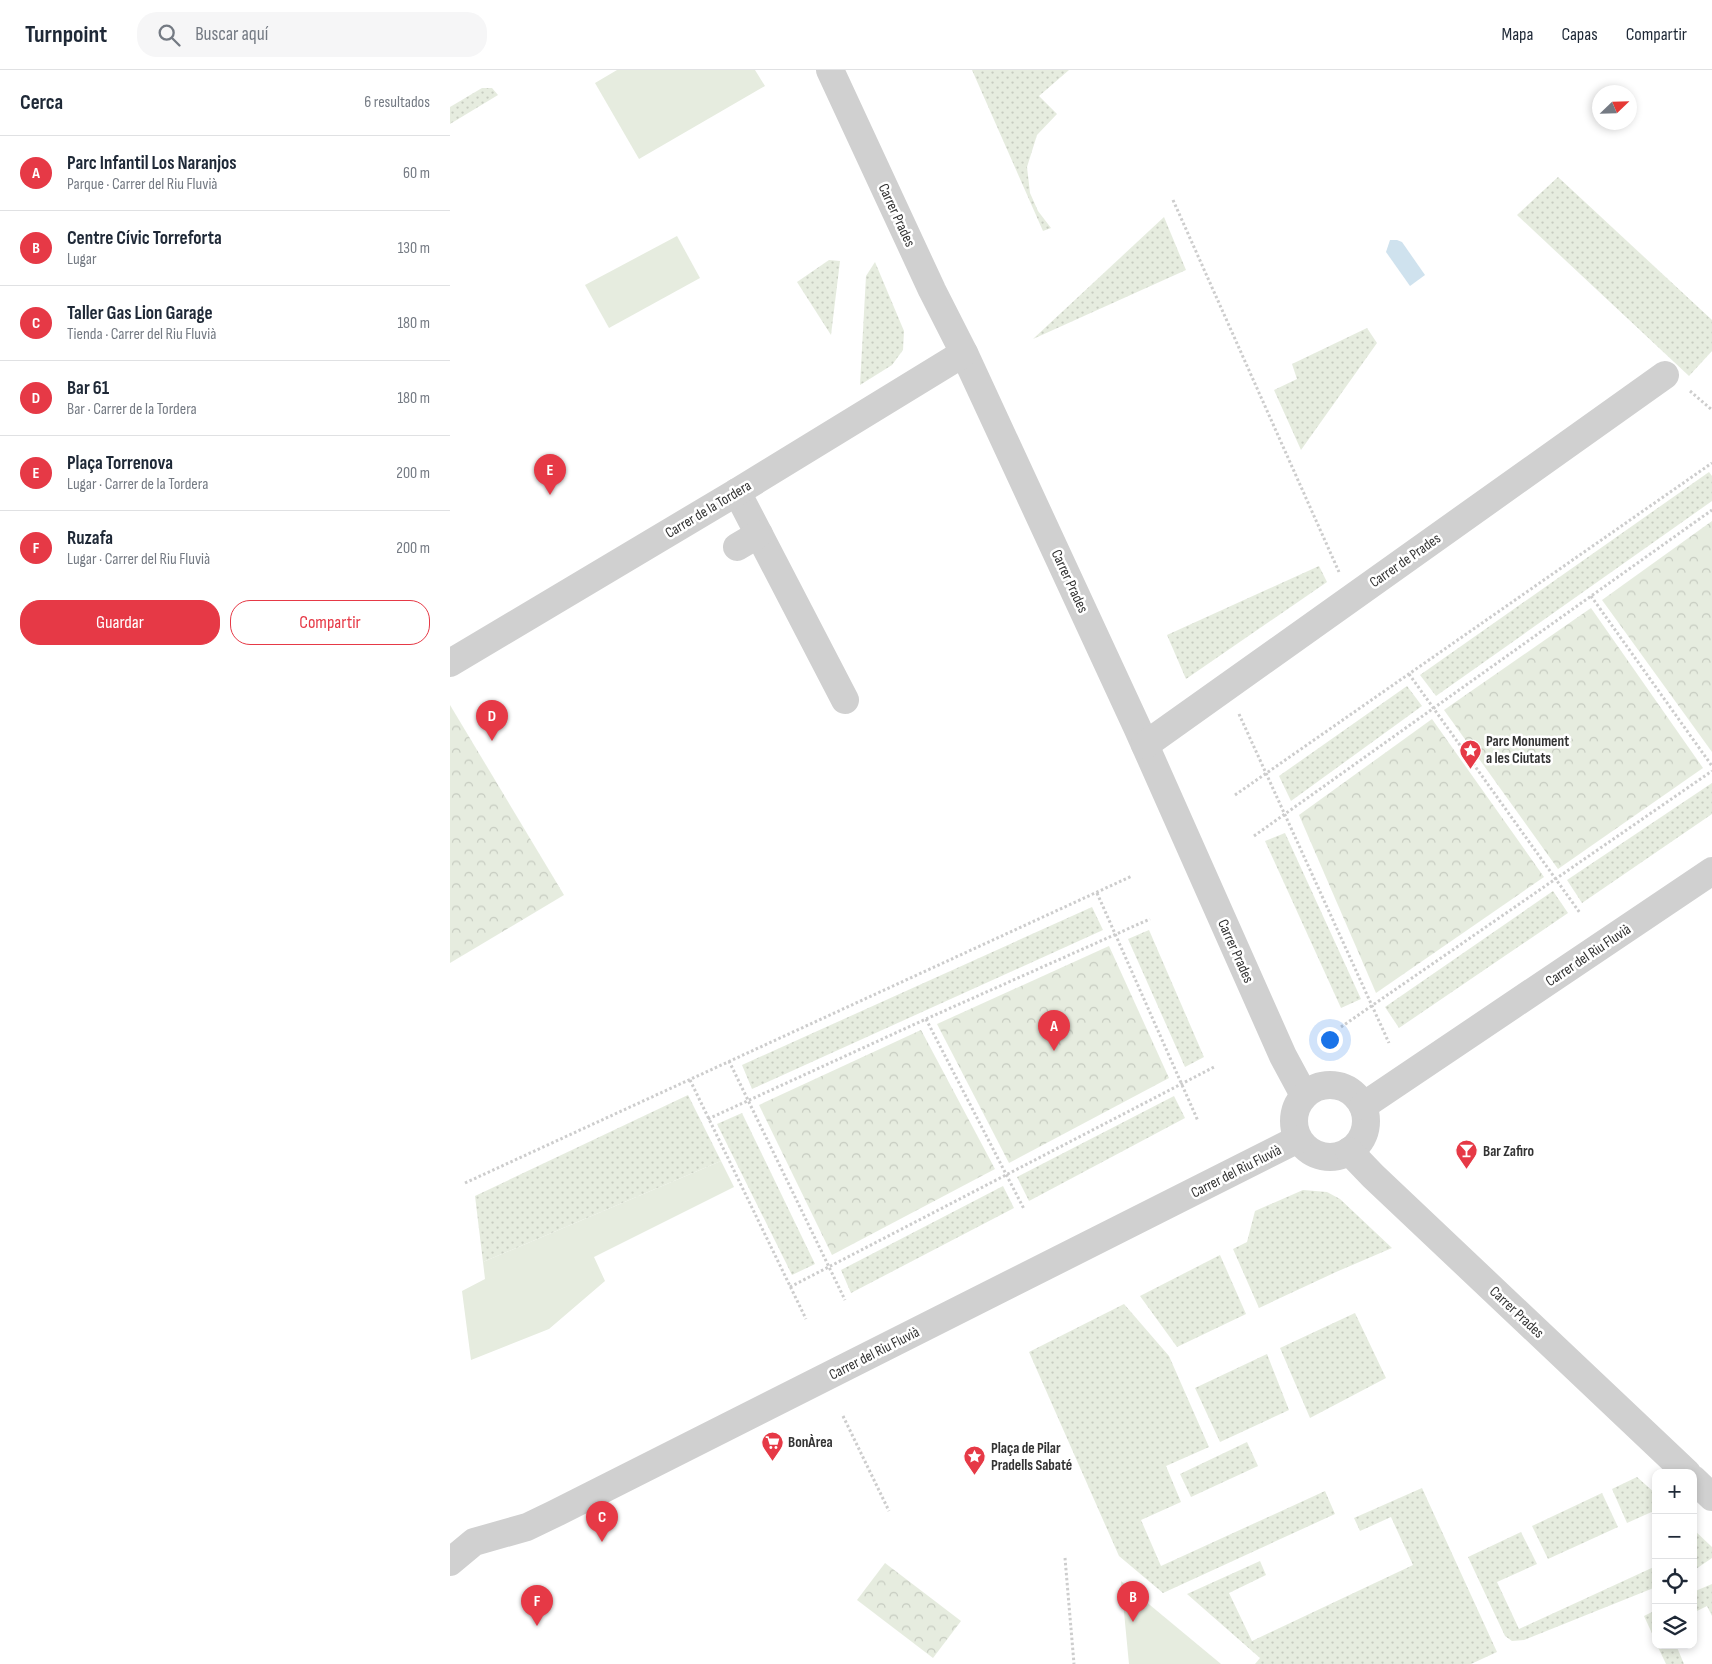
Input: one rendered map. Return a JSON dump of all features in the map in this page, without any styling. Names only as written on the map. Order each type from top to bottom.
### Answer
[{"type":"street","name":"Carrer Prades","points":[[830,70],[932,290],[964,353],[1145,745],[1283,1056],[1304,1095]]},
{"type":"street","name":"Carrer de la Tordera","points":[[450,663],[737,492],[964,353]]},
{"type":"street","name":"Carrer de Prades","points":[[1145,745],[1666,375]]},
{"type":"street","points":[[737,492],[748,541],[845,700]]},
{"type":"street","name":"Carrer del Riu Fluvià","points":[[1363,1106],[1712,870]]},
{"type":"street","points":[[1325,1085],[1338,1086],[1351,1092],[1363,1106],[1365,1129],[1359,1142],[1349,1151],[1336,1156],[1321,1156],[1308,1150],[1298,1139],[1294,1126],[1295,1111],[1304,1095],[1312,1090],[1325,1085]]},
{"type":"street","name":"Carrer del Riu Fluvià","points":[[450,1562],[474,1542],[527,1527],[1298,1139]]},
{"type":"street","name":"Carrer Prades","points":[[1349,1151],[1682,1469]]},
{"type":"street","points":[[1697,1483],[1712,1497]]},
{"type":"path","points":[[1173,200],[1342,577]]},
{"type":"path","points":[[1689,390],[1712,410]]},
{"type":"path","points":[[1235,795],[1712,462]]},
{"type":"path","points":[[1254,836],[1712,510]]},
{"type":"path","points":[[1592,596],[1712,766]]},
{"type":"path","points":[[1409,674],[1580,913]]},
{"type":"path","points":[[1236,708],[1389,1043]]},
{"type":"path","points":[[1341,1027],[1712,771]]},
{"type":"path","points":[[465,1183],[1132,876]]},
{"type":"path","points":[[1097,893],[1198,1121]]},
{"type":"path","points":[[708,1119],[1150,919]]},
{"type":"path","points":[[926,1019],[1024,1209]]},
{"type":"path","points":[[729,1061],[845,1300]]},
{"type":"path","points":[[790,1287],[1216,1066]]},
{"type":"path","points":[[690,1080],[806,1319]]},
{"type":"path","points":[[843,1416],[889,1510]]},
{"type":"path","points":[[1065,1558],[1074,1664]]},
{"type":"green space","points":[[617,70],[755,70],[765,86],[639,159],[595,83]]},
{"type":"green space","points":[[972,70],[1069,70],[1039,96],[1057,114],[1037,135],[1027,167],[1030,193],[1038,211],[1051,228],[1043,231]]},
{"type":"green space","points":[[482,88],[492,88],[498,95],[450,124],[450,107]]},
{"type":"green space","points":[[1558,177],[1712,320],[1712,351],[1689,376],[1517,215]]},
{"type":"green space","points":[[1164,217],[1186,270],[1033,339]]},
{"type":"green space","points":[[677,236],[700,278],[609,328],[585,285]]},
{"type":"green space","points":[[829,260],[840,261],[831,335],[797,282]]},
{"type":"green space","points":[[875,262],[904,331],[903,350],[892,365],[860,385],[866,276]]},
{"type":"green space","points":[[1367,328],[1377,343],[1301,450],[1274,390],[1297,379],[1292,364]]},
{"type":"green space","points":[[1709,472],[1712,476],[1712,501],[1436,696],[1420,675]]},
{"type":"green space","points":[[1712,521],[1712,752],[1602,600]]},
{"type":"green space","points":[[1319,566],[1327,582],[1186,679],[1167,635]]},
{"type":"green space","points":[[1591,608],[1703,768],[1558,869],[1444,710]]},
{"type":"green space","points":[[1407,686],[1422,706],[1291,801],[1279,776]]},
{"type":"green space","points":[[450,705],[564,895],[450,963]]},
{"type":"green space","points":[[1432,719],[1544,877],[1376,993],[1299,815]]},
{"type":"green space","points":[[1712,783],[1712,814],[1582,903],[1567,880]]},
{"type":"green space","points":[[1285,833],[1361,999],[1341,1008],[1265,841]]},
{"type":"green space","points":[[1553,891],[1568,913],[1399,1028],[1385,1007]]},
{"type":"green space","points":[[1092,907],[1103,930],[752,1089],[742,1065]]},
{"type":"green space","points":[[1149,930],[1204,1057],[1185,1067],[1128,939]]},
{"type":"green space","points":[[1109,946],[1169,1078],[1009,1163],[937,1024]]},
{"type":"green space","points":[[921,1030],[995,1169],[832,1255],[759,1105]]},
{"type":"green space","points":[[688,1095],[721,1161],[483,1262],[475,1196]]},
{"type":"green space","points":[[1174,1096],[1185,1118],[1029,1201],[1017,1177]]},
{"type":"green space","points":[[742,1113],[815,1264],[792,1275],[717,1124]]},
{"type":"green space","points":[[721,1161],[734,1187],[594,1257],[605,1281],[549,1329],[471,1360],[462,1291],[485,1279],[483,1262]]},
{"type":"green space","points":[[1003,1186],[1014,1208],[851,1293],[841,1270]]},
{"type":"green space","points":[[1303,1190],[1327,1192],[1340,1199],[1392,1248],[1259,1308],[1233,1249],[1247,1242],[1255,1211]]},
{"type":"green space","points":[[1220,1255],[1246,1314],[1177,1347],[1140,1296]]},
{"type":"green space","points":[[1124,1304],[1169,1356],[1209,1447],[1166,1466],[1181,1502],[1141,1520],[1161,1566],[1325,1491],[1335,1514],[1163,1593],[1119,1556],[1029,1352]]},
{"type":"green space","points":[[1355,1313],[1386,1378],[1310,1418],[1280,1348]]},
{"type":"green space","points":[[1267,1354],[1289,1410],[1220,1442],[1195,1388]]},
{"type":"green space","points":[[1247,1442],[1258,1466],[1191,1497],[1180,1474]]},
{"type":"green space","points":[[1637,1477],[1652,1490],[1652,1512],[1627,1523],[1612,1489]]},
{"type":"green space","points":[[1422,1488],[1497,1652],[1471,1664],[1255,1664],[1260,1658],[1187,1594],[1260,1561],[1266,1575],[1229,1593],[1252,1641],[1413,1565],[1391,1517],[1360,1531],[1354,1518]]},
{"type":"green space","points":[[1602,1493],[1618,1527],[1548,1559],[1532,1526]]},
{"type":"green space","points":[[1521,1532],[1537,1564],[1497,1582],[1519,1629],[1652,1568],[1652,1589],[1524,1640],[1512,1641],[1505,1636],[1468,1557]]},
{"type":"green space","points":[[1697,1533],[1712,1547],[1712,1558],[1697,1568]]},
{"type":"green space","points":[[885,1563],[961,1621],[933,1658],[857,1600]]},
{"type":"green space","points":[[1121,1581],[1221,1664],[1129,1664]]},
{"type":"green space","points":[[1712,1584],[1712,1616],[1707,1606],[1697,1611],[1697,1590]]},
{"type":"green space","points":[[1652,1612],[1652,1633],[1644,1616]]},
{"type":"green space","points":[[1659,1649],[1678,1649],[1684,1664],[1666,1664]]},
{"type":"water","points":[[1390,240],[1402,242],[1425,275],[1410,286],[1386,252]]},
{"type":"place","name":"Plaça Torrenova","points":[[550,495]]},
{"type":"place","name":"Bar 61","points":[[492,741]]},
{"type":"place","name":"Parc Monument a les Ciutats","points":[[1470,769]]},
{"type":"place","name":"Parc Infantil Los Naranjos","points":[[1054,1051]]},
{"type":"place","name":"Bar Zafiro","points":[[1467,1170]]},
{"type":"place","name":"BonÀrea","points":[[772,1461]]},
{"type":"place","name":"Plaça de Pilar Pradells Sabaté","points":[[975,1476]]},
{"type":"place","name":"Taller Gas Lion Garage","points":[[602,1542]]},
{"type":"place","name":"Centre Cívic Torreforta","points":[[1133,1622]]},
{"type":"place","name":"Ruzafa","points":[[537,1626]]}]
